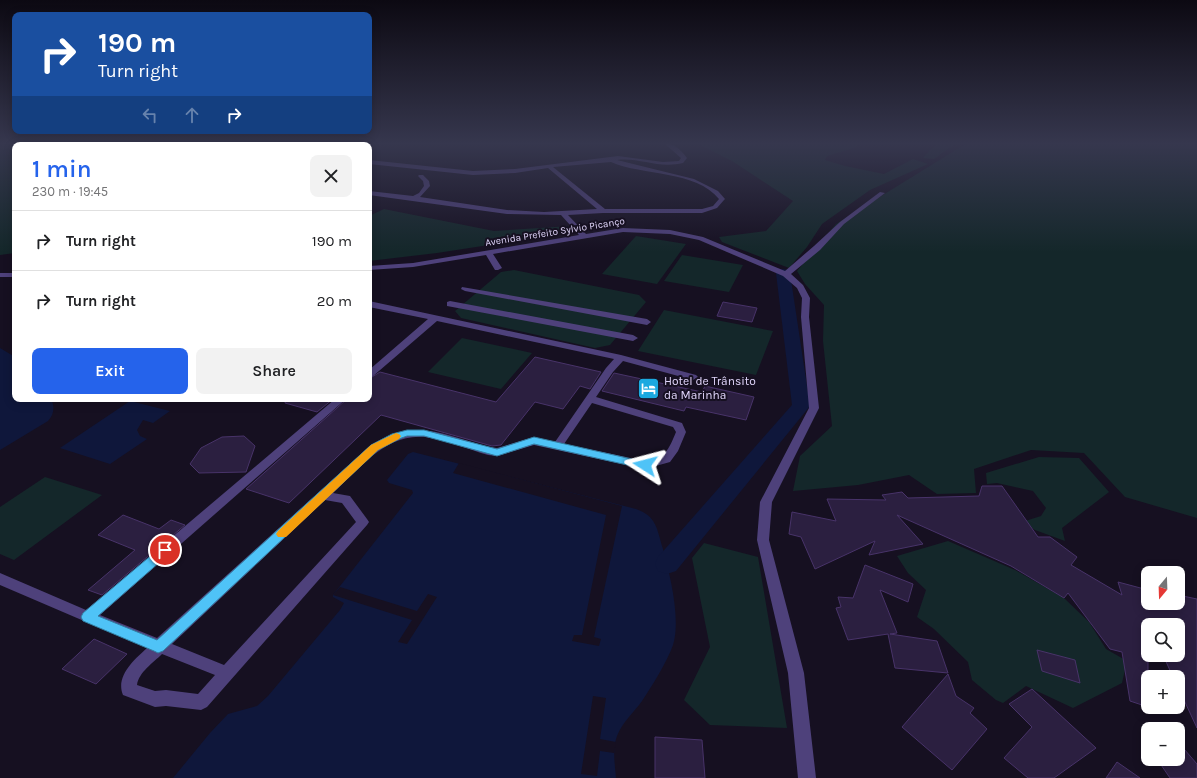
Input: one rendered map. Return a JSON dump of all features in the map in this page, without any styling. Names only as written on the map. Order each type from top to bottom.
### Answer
[{"type":"street","points":[[414,198],[421,194],[427,186],[424,179]]},
{"type":"street","points":[[564,179],[603,211]]},
{"type":"street","points":[[372,193],[414,198],[502,212],[533,214],[563,214],[603,211],[702,211],[715,207],[722,199],[719,192],[697,182],[686,179]]},
{"type":"street","points":[[807,778],[796,673],[763,540],[766,502],[814,408],[805,317],[806,298],[800,287],[786,274],[817,248],[842,223],[882,193]]},
{"type":"street","points":[[563,214],[584,236]]},
{"type":"street","name":"Avenida Prefeito Sylvio Picanço","points":[[372,268],[412,265],[623,230],[670,232],[701,238],[786,274]]},
{"type":"street","points":[[489,253],[490,257],[498,268]]},
{"type":"street","points":[[0,275],[12,275]]},
{"type":"street","points":[[465,289],[647,322]]},
{"type":"street","points":[[450,304],[633,338]]},
{"type":"street","points":[[372,305],[621,358],[692,377]]},
{"type":"street","points":[[372,372],[435,318]]},
{"type":"street","points":[[558,445],[609,370],[621,358]]},
{"type":"street","points":[[324,496],[346,499],[363,522],[201,702],[166,698],[155,699],[129,690],[128,685],[131,677],[158,647],[375,448],[395,437],[407,433],[424,433],[497,452],[528,441],[558,445],[630,463],[645,465],[660,463],[670,458],[681,432],[678,425],[590,399]]},
{"type":"street","points":[[88,617],[338,402]]},
{"type":"street","points":[[0,579],[158,647],[226,673]]},
{"type":"green space","points":[[0,179],[12,179],[12,253],[0,255]]},
{"type":"green space","points":[[760,179],[894,179],[870,190],[822,224],[807,247],[789,268],[722,242],[719,237],[766,231],[793,201]]},
{"type":"green space","points":[[908,179],[1197,179],[1197,518],[1125,497],[1084,453],[1031,450],[974,469],[976,493],[937,494],[909,475],[858,485],[793,491],[800,456],[832,426],[823,341],[824,305],[805,284],[797,271],[836,224]]},
{"type":"green space","points":[[384,209],[494,231],[570,226],[572,229],[560,234],[437,253],[372,261],[372,215]]},
{"type":"green space","points":[[636,236],[686,244],[657,284],[602,274]]},
{"type":"green space","points":[[682,255],[743,265],[729,292],[664,281]]},
{"type":"green space","points":[[514,270],[639,295],[646,302],[610,345],[595,348],[461,318],[455,311],[501,272]]},
{"type":"green space","points":[[664,310],[773,331],[756,375],[638,351]]},
{"type":"green space","points":[[462,338],[532,353],[501,389],[428,372]]},
{"type":"green space","points":[[1039,457],[1079,458],[1109,492],[1062,528],[1065,541],[1035,530],[1022,522],[1041,516],[1046,508],[1033,491],[997,483],[987,484],[986,473]]},
{"type":"green space","points":[[45,477],[102,495],[14,560],[0,554],[0,507]]},
{"type":"green space","points":[[948,541],[1015,570],[1064,598],[1089,622],[1106,649],[1127,661],[1122,683],[1073,708],[1026,686],[1003,703],[996,700],[972,680],[968,662],[934,629],[917,617],[926,590],[908,573],[897,556]]},
{"type":"green space","points":[[704,543],[758,557],[787,728],[710,725],[684,700],[710,647],[692,558]]},
{"type":"water","points":[[0,348],[12,355],[12,402],[52,402],[53,413],[48,421],[0,450]]},
{"type":"water","points":[[129,402],[170,411],[153,423],[143,420],[137,430],[140,436],[147,439],[110,464],[60,448]]},
{"type":"water","points":[[413,452],[636,509],[643,512],[655,524],[666,560],[674,597],[676,623],[675,634],[673,645],[659,674],[617,736],[614,752],[616,778],[173,778],[210,733],[228,714],[257,706],[268,696],[340,610],[344,603],[333,597],[333,595],[413,493],[412,490],[389,483],[387,480],[408,454]]},
{"type":"pier","points":[[459,463],[622,506],[594,637],[601,639],[599,646],[572,641],[574,635],[582,635],[606,515],[453,473]]},
{"type":"pier","points":[[340,587],[417,611],[428,594],[437,597],[407,644],[398,642],[412,620],[333,595]]},
{"type":"pier","points":[[593,696],[606,698],[600,739],[616,742],[614,753],[600,751],[597,776],[581,774]]},
{"type":"building","points":[[723,302],[757,308],[752,322],[717,316]]},
{"type":"building","points":[[535,357],[601,372],[590,389],[580,386],[563,409],[535,402],[501,445],[492,446],[381,415],[289,503],[246,489],[344,402],[372,402],[372,377],[380,372],[496,402]]},
{"type":"building","points":[[614,373],[702,392],[705,386],[754,397],[746,420],[686,407],[684,411],[602,391]]},
{"type":"building","points":[[285,402],[329,402],[317,412]]},
{"type":"building","points":[[244,436],[255,446],[246,472],[199,473],[190,464],[201,448],[222,437]]},
{"type":"building","points":[[982,486],[1002,486],[1038,537],[1050,537],[1077,557],[1071,565],[1122,595],[1118,582],[1141,588],[1141,610],[1185,610],[1185,596],[1197,599],[1197,728],[1185,702],[1185,670],[1170,670],[1166,662],[1185,662],[1185,618],[1141,618],[1141,662],[1148,662],[1148,670],[1141,670],[1141,705],[1130,701],[1122,652],[1110,649],[1068,593],[1064,598],[1011,566],[897,515],[923,544],[869,555],[875,541],[815,569],[801,537],[789,534],[792,512],[836,521],[827,499],[886,500],[882,495],[902,492],[908,498],[979,496]]},
{"type":"building","points":[[123,515],[159,529],[171,520],[185,525],[102,595],[88,590],[135,550],[98,535]]},
{"type":"building","points":[[865,565],[913,584],[908,602],[880,590],[897,633],[890,634],[937,641],[948,673],[895,668],[888,634],[848,640],[836,608],[841,607],[838,597],[853,598]]},
{"type":"building","points":[[94,639],[127,654],[96,684],[62,669]]},
{"type":"building","points":[[1037,650],[1075,660],[1080,683],[1042,671]]},
{"type":"building","points":[[948,674],[956,696],[974,708],[970,713],[987,729],[952,770],[902,727]]},
{"type":"building","points":[[1032,689],[1096,748],[1054,778],[1028,778],[1004,758],[1032,727],[1009,704]]},
{"type":"building","points":[[655,737],[702,740],[705,778],[655,778]]},
{"type":"building","points":[[1185,750],[1197,764],[1197,778],[1170,778],[1162,766],[1185,766]]},
{"type":"building","points":[[1117,762],[1140,778],[1106,778]]},
{"type":"waterway","points":[[667,564],[801,406],[783,273]]},
{"type":"slow traffic","points":[[282,534],[375,448],[396,436]]},
{"type":"place","name":"Hotel de Trânsito da Marinha","points":[[649,388]]},
{"type":"route","points":[[165,550],[88,617],[158,647],[375,448],[395,437],[407,433],[424,433],[488,451],[497,452],[528,441],[534,441],[558,445],[630,463],[645,465]]}]
